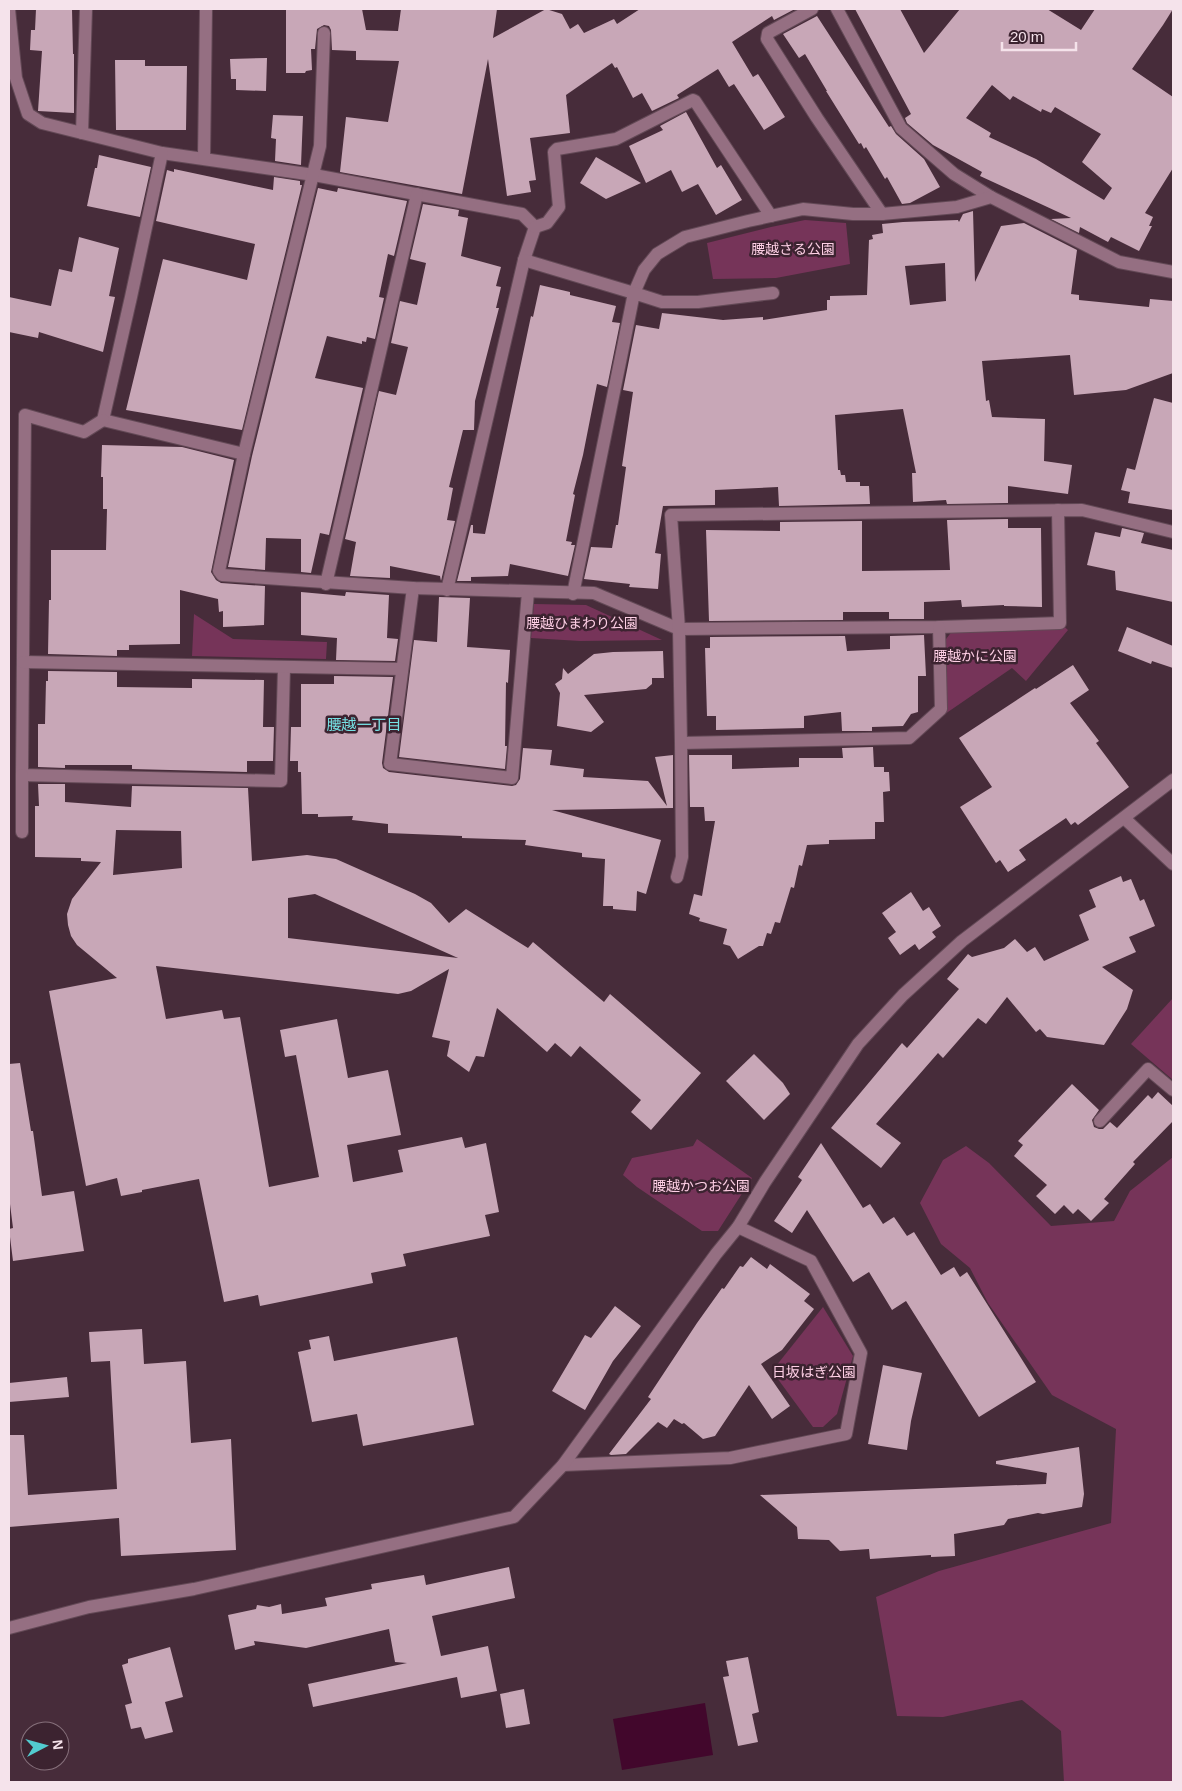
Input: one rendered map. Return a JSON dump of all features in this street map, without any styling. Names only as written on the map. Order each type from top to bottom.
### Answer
[{"type":"street","points":[[9,9],[16,78],[28,114],[42,123],[162,153],[314,175],[522,214],[535,227]]},
{"type":"street","points":[[82,133],[86,9]]},
{"type":"street","points":[[204,158],[206,9]]},
{"type":"street","points":[[812,9],[768,33],[767,39],[816,118],[882,214]]},
{"type":"street","points":[[836,9],[902,128],[954,174],[991,197],[1119,262],[1173,272]]},
{"type":"street","points":[[324,33],[320,146],[244,454],[219,570],[222,575],[326,584],[447,590],[594,593],[679,629],[939,627],[1060,622],[1058,510]]},
{"type":"street","points":[[447,590],[524,260],[535,227],[546,222],[558,207],[554,152],[557,149],[616,139],[692,100],[695,101],[771,216]]},
{"type":"street","points":[[22,832],[25,415],[84,432],[102,420],[162,153]]},
{"type":"street","points":[[326,584],[417,194]]},
{"type":"street","points":[[573,594],[634,293],[644,270],[657,254],[686,237],[804,209],[853,214],[882,214],[957,207],[991,197]]},
{"type":"street","points":[[524,260],[662,302],[698,302],[773,293]]},
{"type":"street","points":[[102,420],[244,454]]},
{"type":"street","points":[[677,877],[682,856],[681,743],[679,629],[671,515],[1082,510],[1173,532]]},
{"type":"street","points":[[413,588],[390,764],[512,778],[528,592]]},
{"type":"street","points":[[681,743],[909,738],[941,710],[939,627]]},
{"type":"street","points":[[23,662],[402,669]]},
{"type":"street","points":[[22,775],[281,781],[284,668]]},
{"type":"street","points":[[9,1628],[89,1607],[194,1590],[514,1517],[563,1465],[716,1254],[738,1227],[765,1182],[858,1044],[903,995],[962,941],[1173,780]]},
{"type":"street","points":[[1124,818],[1173,864]]},
{"type":"street","points":[[1100,1121],[1148,1069],[1173,1090]]},
{"type":"street","points":[[563,1465],[730,1458],[846,1434],[861,1353],[811,1261],[738,1227]]},
{"type":"green space","name":"腰越さる公園","points":[[805,220],[846,223],[850,264],[776,278],[713,279],[707,243]]},
{"type":"green space","name":"腰越ひまわり公園","points":[[534,604],[586,605],[662,640],[580,641],[531,638]]},
{"type":"green space","points":[[194,614],[233,639],[327,642],[326,659],[192,656]]},
{"type":"green space","name":"腰越かに公園","points":[[1060,623],[1068,630],[1026,681],[1012,668],[945,714],[943,643],[956,626]]},
{"type":"green space","points":[[1173,998],[1173,1080],[1131,1044]]},
{"type":"green space","name":"腰越かつお公園","points":[[697,1139],[752,1178],[718,1231],[702,1231],[637,1187],[623,1175],[632,1158],[693,1146]]},
{"type":"green space","points":[[966,1146],[989,1163],[1051,1226],[1114,1221],[1130,1191],[1173,1157],[1173,1782],[1064,1782],[1061,1731],[1022,1700],[943,1717],[897,1716],[876,1597],[939,1571],[1111,1523],[1116,1429],[1052,1395],[988,1303],[970,1268],[941,1244],[920,1203],[943,1160]]},
{"type":"green space","name":"日坂はぎ公園","points":[[823,1307],[853,1356],[837,1414],[823,1427],[813,1427],[772,1371]]},
{"type":"shaded area","points":[[705,1703],[713,1755],[622,1770],[613,1719]]},
{"type":"building","points":[[36,9],[72,9],[74,113],[38,111],[42,51],[30,50],[31,30],[35,30]]},
{"type":"building","points":[[286,9],[362,9],[366,30],[398,31],[401,9],[497,9],[493,38],[546,9],[562,14],[570,29],[578,24],[584,33],[614,19],[617,24],[640,9],[795,9],[774,20],[772,16],[732,42],[753,77],[758,74],[785,117],[764,130],[734,84],[729,87],[718,69],[677,95],[679,98],[652,111],[642,93],[633,98],[617,67],[615,68],[612,63],[566,95],[570,133],[530,138],[536,180],[529,181],[531,192],[507,196],[488,59],[462,194],[340,172],[346,117],[388,122],[399,61],[356,60],[356,51],[332,50],[331,30],[329,26],[324,25],[317,29],[315,49],[311,49],[312,70],[305,73],[286,73]]},
{"type":"building","points":[[855,9],[900,9],[924,53],[960,9],[1047,9],[1081,30],[1095,9],[1173,9],[1132,69],[1173,97],[1173,168],[1145,213],[1153,217],[1149,226],[1152,226],[1139,251],[1111,237],[1108,242],[1080,227],[1079,233],[1051,219],[1071,218],[980,176],[982,172],[933,145],[907,123],[905,118],[911,114]],"holes":[[[992,85],[1010,100],[1013,96],[1041,112],[1042,109],[1051,113],[1055,107],[1101,134],[1082,162],[1112,188],[1104,200],[1036,159],[989,137],[991,133],[966,118]]]},
{"type":"building","points":[[817,16],[889,127],[891,126],[896,134],[924,159],[940,187],[910,203],[902,204],[887,177],[885,179],[866,147],[864,149],[861,143],[859,144],[805,54],[799,58],[783,34]]},
{"type":"building","points":[[267,58],[266,91],[236,90],[236,79],[231,79],[230,59]]},
{"type":"building","points":[[115,60],[145,60],[145,66],[187,66],[186,130],[116,130]]},
{"type":"building","points":[[686,112],[717,168],[721,165],[742,200],[716,215],[698,184],[682,192],[671,170],[646,183],[629,146],[663,130],[660,126]]},
{"type":"building","points":[[273,115],[303,116],[301,165],[275,161],[276,139],[271,138]]},
{"type":"building","points":[[99,155],[151,167],[140,217],[87,206]]},
{"type":"building","points":[[596,157],[641,183],[606,199],[580,183]]},
{"type":"building","points":[[174,169],[273,190],[274,177],[300,181],[300,185],[302,185],[242,430],[126,410],[163,259],[247,280],[255,244],[156,221],[167,170],[174,172]]},
{"type":"building","points":[[318,188],[337,192],[338,188],[407,201],[394,256],[388,254],[379,297],[384,298],[375,339],[367,337],[366,342],[362,341],[362,344],[327,336],[315,378],[363,388],[329,535],[320,533],[311,573],[301,572],[301,539],[266,538],[265,570],[228,567],[252,456]]},
{"type":"building","points":[[423,204],[459,210],[458,216],[468,218],[461,256],[501,267],[496,286],[501,287],[496,308],[499,308],[475,401],[474,430],[463,430],[449,487],[453,488],[447,520],[455,521],[441,581],[440,576],[390,566],[390,578],[350,576],[356,542],[345,539],[379,391],[396,395],[408,347],[391,343],[400,301],[417,305],[426,263],[410,259]]},
{"type":"building","points":[[973,211],[975,282],[1001,226],[1024,223],[1077,250],[1071,294],[1079,295],[1079,300],[1149,307],[1150,299],[1173,301],[1173,373],[1126,390],[1074,395],[1070,355],[982,361],[986,401],[989,400],[992,417],[1045,419],[1044,461],[1072,465],[1068,494],[1008,486],[1008,503],[947,504],[946,500],[913,502],[912,473],[916,473],[903,409],[835,415],[838,470],[840,470],[841,475],[845,475],[846,482],[860,482],[860,486],[869,486],[870,504],[779,506],[778,487],[715,490],[715,505],[663,506],[655,553],[661,554],[658,589],[629,587],[630,584],[584,579],[591,547],[612,548],[616,525],[618,525],[626,467],[622,466],[633,392],[623,390],[636,325],[659,329],[662,313],[723,320],[763,317],[763,320],[827,310],[827,300],[830,300],[830,296],[867,295],[869,240],[873,239],[872,235],[883,233],[882,224],[958,220],[959,222],[963,214]],"holes":[[[945,263],[946,301],[910,305],[905,266]]]},
{"type":"building","points":[[79,237],[119,248],[109,296],[115,297],[103,352],[39,332],[38,338],[9,332],[9,297],[51,306],[59,269],[72,272]]},
{"type":"building","points":[[540,285],[570,292],[570,295],[616,306],[612,322],[620,323],[607,387],[597,384],[573,494],[575,495],[566,541],[572,542],[571,545],[575,545],[568,576],[510,564],[508,576],[471,577],[471,581],[457,581],[471,525],[473,525],[473,533],[485,534],[531,316],[533,317]]},
{"type":"building","points":[[1154,398],[1173,403],[1173,510],[1128,503],[1130,492],[1121,490],[1127,468],[1135,470]]},
{"type":"building","points":[[102,445],[182,447],[234,460],[211,572],[216,580],[221,583],[265,586],[264,625],[223,627],[223,611],[219,612],[218,599],[180,590],[180,644],[129,645],[129,650],[117,650],[117,656],[48,654],[51,550],[106,550],[107,509],[103,509]]},
{"type":"building","points":[[1008,519],[1008,528],[1041,528],[1042,607],[1004,605],[962,607],[961,600],[924,602],[924,619],[889,619],[889,612],[843,612],[843,620],[709,621],[706,530],[780,531],[780,522],[862,521],[862,571],[950,570],[947,520]]},
{"type":"building","points":[[1122,528],[1144,533],[1141,543],[1173,550],[1173,602],[1116,590],[1115,571],[1087,565],[1095,532],[1120,537]]},
{"type":"building","points":[[301,592],[345,596],[346,592],[389,595],[387,638],[398,639],[395,661],[336,660],[337,638],[301,635]]},
{"type":"building","points":[[439,597],[470,598],[467,647],[510,650],[508,683],[506,682],[505,746],[507,746],[505,769],[399,757],[414,640],[437,642]]},
{"type":"building","points":[[1127,627],[1173,646],[1173,668],[1152,661],[1151,664],[1118,651]]},
{"type":"building","points":[[924,635],[926,676],[918,676],[918,712],[911,714],[903,726],[872,727],[872,731],[842,731],[841,712],[804,716],[804,728],[716,730],[716,716],[707,716],[705,648],[710,648],[710,637],[845,636],[847,651],[890,649],[890,636]]},
{"type":"building","points":[[663,651],[664,678],[652,678],[652,684],[646,689],[584,695],[604,722],[591,732],[557,726],[560,693],[555,684],[562,679],[563,668],[568,674],[594,654]]},
{"type":"building","points":[[1073,665],[1089,690],[1070,703],[1099,741],[1096,743],[1129,787],[1078,825],[1075,822],[1071,825],[1066,818],[1019,850],[1026,860],[1008,872],[1000,860],[996,863],[960,807],[992,787],[959,738]]},
{"type":"building","points":[[48,671],[117,672],[117,687],[192,688],[192,679],[264,680],[263,727],[274,727],[273,761],[247,761],[247,772],[132,769],[132,765],[65,765],[65,768],[38,767],[38,724],[45,724]]},
{"type":"building","points":[[334,676],[393,677],[382,763],[383,768],[389,772],[512,786],[516,785],[520,779],[523,748],[552,750],[550,765],[584,769],[583,777],[648,781],[667,806],[655,757],[673,755],[673,808],[552,810],[661,840],[646,894],[637,891],[636,911],[603,906],[605,859],[582,857],[582,853],[525,845],[526,840],[388,833],[388,824],[352,820],[353,816],[318,817],[318,814],[302,814],[301,772],[298,772],[298,761],[290,761],[291,727],[301,727],[301,684],[334,684]]},
{"type":"building","points":[[873,747],[874,767],[884,767],[884,772],[889,772],[890,791],[883,792],[884,822],[875,822],[875,839],[829,840],[829,844],[807,845],[802,866],[799,865],[794,888],[791,887],[780,923],[775,922],[771,934],[767,933],[763,946],[759,946],[738,959],[730,946],[723,944],[727,929],[699,921],[700,918],[689,914],[694,894],[702,896],[715,821],[705,821],[704,807],[690,807],[689,755],[732,755],[732,769],[799,767],[799,758],[843,758],[842,748]]},
{"type":"building","points":[[38,784],[65,784],[65,802],[131,807],[132,786],[248,788],[252,861],[307,855],[336,859],[431,903],[449,923],[466,909],[528,948],[533,942],[604,1002],[610,994],[701,1073],[651,1130],[631,1112],[641,1100],[580,1046],[571,1057],[555,1043],[547,1052],[497,1008],[484,1057],[476,1056],[469,1072],[447,1056],[450,1041],[432,1037],[449,969],[411,991],[398,994],[156,966],[166,1019],[222,1010],[224,1019],[240,1017],[269,1187],[319,1177],[296,1055],[285,1057],[280,1030],[337,1019],[348,1078],[388,1070],[401,1135],[347,1145],[353,1182],[403,1172],[398,1150],[462,1137],[465,1148],[486,1143],[499,1212],[485,1215],[490,1236],[403,1254],[406,1266],[371,1273],[373,1283],[260,1306],[258,1295],[224,1302],[199,1179],[121,1196],[117,1178],[86,1186],[49,991],[117,978],[77,945],[71,936],[68,925],[67,914],[72,899],[101,862],[81,861],[81,858],[35,857],[35,806],[39,806]],"holes":[[[116,830],[181,831],[182,868],[113,875]],[[315,894],[458,958],[288,938],[288,898]]]},
{"type":"building","points":[[1121,876],[1123,882],[1131,879],[1140,901],[1144,899],[1155,926],[1129,937],[1136,952],[1102,967],[1133,990],[1127,1009],[1104,1045],[1047,1037],[1040,1029],[1036,1032],[1007,997],[986,1024],[978,1018],[943,1058],[938,1053],[876,1124],[901,1143],[881,1168],[831,1128],[902,1043],[907,1048],[959,989],[947,979],[968,954],[972,957],[1004,948],[1015,939],[1027,952],[1035,947],[1044,961],[1089,940],[1079,915],[1096,907],[1089,890]]},
{"type":"building","points":[[911,892],[923,911],[929,907],[941,926],[932,932],[936,937],[919,950],[915,944],[900,955],[888,938],[896,932],[882,913]]},
{"type":"building","points":[[754,1054],[783,1083],[790,1094],[764,1120],[726,1081]]},
{"type":"building","points":[[20,1063],[31,1131],[33,1131],[42,1196],[74,1191],[84,1251],[13,1261],[9,1229],[13,1228],[9,1196],[9,1064]]},
{"type":"building","points":[[1072,1084],[1099,1110],[1092,1120],[1094,1127],[1099,1129],[1103,1129],[1110,1122],[1117,1128],[1148,1095],[1152,1099],[1158,1092],[1173,1106],[1173,1121],[1133,1162],[1135,1164],[1104,1199],[1109,1203],[1091,1221],[1078,1209],[1073,1214],[1064,1205],[1055,1214],[1036,1196],[1047,1185],[1014,1156],[1023,1145],[1018,1141]]},
{"type":"building","points":[[821,1143],[863,1208],[870,1204],[883,1224],[894,1217],[907,1236],[914,1232],[941,1275],[954,1267],[960,1277],[967,1272],[1036,1382],[979,1417],[906,1301],[892,1310],[869,1272],[853,1282],[807,1210],[792,1233],[774,1221],[802,1180],[798,1177]]},
{"type":"building","points":[[751,1257],[767,1269],[770,1264],[810,1294],[804,1301],[814,1309],[782,1350],[761,1364],[790,1406],[772,1419],[749,1385],[715,1436],[703,1439],[684,1423],[682,1424],[674,1419],[667,1428],[658,1422],[626,1454],[609,1454],[651,1399],[648,1397],[722,1288],[724,1289],[740,1266],[743,1267]]},
{"type":"building","points":[[615,1306],[641,1326],[613,1361],[585,1410],[552,1391],[585,1335],[591,1338]]},
{"type":"building","points":[[142,1329],[144,1364],[186,1361],[191,1443],[231,1439],[236,1550],[121,1556],[119,1518],[9,1527],[9,1435],[24,1435],[28,1495],[117,1489],[110,1361],[91,1362],[89,1332]]},
{"type":"building","points":[[329,1336],[334,1361],[457,1337],[474,1425],[363,1446],[357,1414],[312,1422],[298,1352],[311,1349],[309,1340]]},
{"type":"building","points":[[883,1365],[922,1373],[911,1421],[907,1450],[868,1444]]},
{"type":"building","points":[[67,1377],[69,1397],[9,1402],[9,1383]]},
{"type":"building","points":[[1079,1447],[1084,1494],[1082,1507],[1008,1519],[1004,1525],[954,1534],[955,1556],[931,1557],[931,1555],[870,1559],[869,1549],[840,1551],[829,1540],[798,1539],[797,1527],[760,1495],[1046,1484],[1047,1473],[996,1464],[996,1461]]},
{"type":"building","points":[[509,1567],[515,1598],[432,1616],[441,1656],[488,1646],[497,1691],[461,1698],[457,1677],[313,1707],[308,1684],[407,1663],[395,1662],[389,1629],[306,1648],[254,1641],[255,1645],[235,1650],[228,1615],[256,1609],[257,1605],[269,1607],[281,1604],[282,1614],[327,1606],[325,1598],[372,1589],[371,1584],[424,1575],[426,1585]]},
{"type":"building","points":[[170,1647],[183,1697],[165,1702],[173,1732],[145,1739],[141,1727],[131,1729],[125,1705],[132,1703],[122,1665],[128,1663],[128,1659]]},
{"type":"building","points":[[748,1657],[759,1712],[752,1714],[758,1742],[738,1746],[723,1677],[729,1676],[726,1661]]},
{"type":"building","points":[[524,1689],[530,1724],[506,1728],[500,1694]]},
{"type":"district","name":"腰越一丁目","points":[[364,724]]}]
